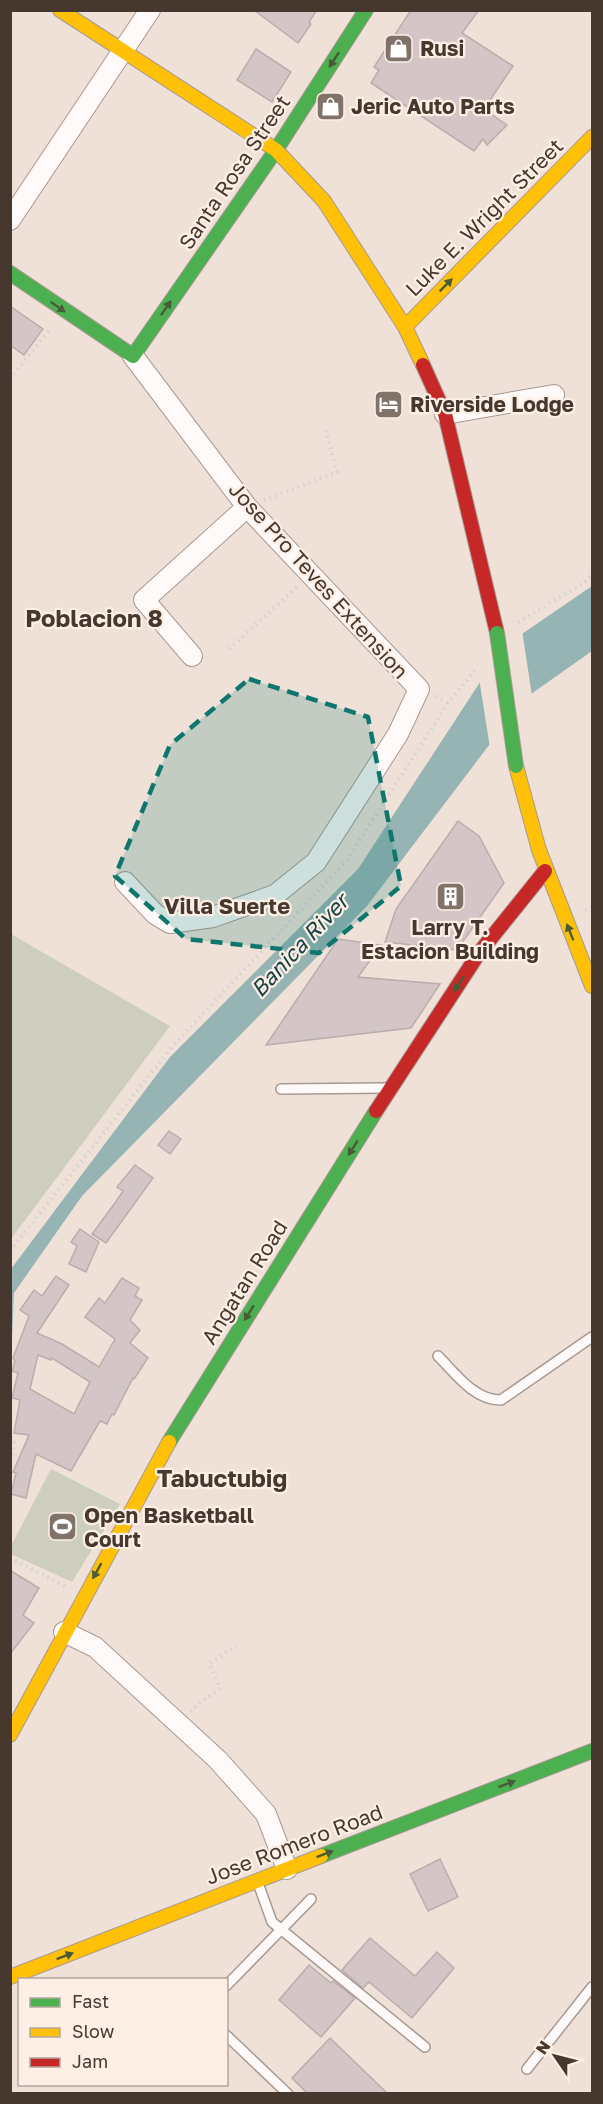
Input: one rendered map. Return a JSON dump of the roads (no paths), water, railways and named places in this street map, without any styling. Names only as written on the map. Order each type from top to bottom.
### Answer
[{"type":"main road","points":[[60,10],[276,150],[324,201],[405,327],[445,414],[497,633],[525,814],[545,871],[592,986]]},
{"type":"main road","name":"Santa Rosa Street","points":[[133,356],[276,150],[366,10]]},
{"type":"main road","name":"Luke E. Wright Street","points":[[405,327],[592,137]]},
{"type":"main road","points":[[10,273],[133,356]]},
{"type":"main road","name":"Angatan Road","points":[[10,1735],[166,1447],[391,1088],[479,953],[545,871]]},
{"type":"main road","name":"Jose Romero Road","points":[[10,1977],[592,1751]]},
{"type":"street","points":[[10,220],[150,10]]},
{"type":"street","name":"Jose Pro Teves Extension","points":[[125,882],[156,914],[170,923],[213,916],[275,895],[316,862],[398,734],[418,689],[247,507],[133,356]]},
{"type":"street","points":[[445,414],[554,395]]},
{"type":"street","points":[[192,656],[144,600],[247,507]]},
{"type":"street","points":[[64,1632],[94,1647],[219,1760],[266,1814],[287,1869]]},
{"type":"lane","points":[[281,1089],[391,1088]]},
{"type":"lane","points":[[438,1356],[478,1395],[490,1400],[501,1400],[592,1337]]},
{"type":"lane","points":[[257,1881],[272,1922],[280,1930],[425,2047]]},
{"type":"lane","points":[[228,1984],[311,1899]]},
{"type":"lane","points":[[527,2069],[592,1988]]},
{"type":"lane","points":[[228,2037],[288,2094]]},
{"type":"water","name":"Banica River","points":[[592,586],[592,651],[524,699],[367,906],[82,1196],[14,1293],[11,1362],[11,1269],[170,1057],[358,869],[503,647]]},
{"type":"place","name":"Rusi","points":[[399,48]]},
{"type":"place","name":"Jeric Auto Parts","points":[[330,106]]},
{"type":"place","name":"Riverside Lodge","points":[[389,404]]},
{"type":"place","name":"Larry T. Estacion Building","points":[[450,896]]},
{"type":"place","name":"Open Basketball Court","points":[[63,1527]]},
{"type":"district","name":"Poblacion 8","points":[[94,617]]},
{"type":"district","name":"Villa Suerte","points":[[227,905]]},
{"type":"district","name":"Tabuctubig","points":[[222,1477]]}]
